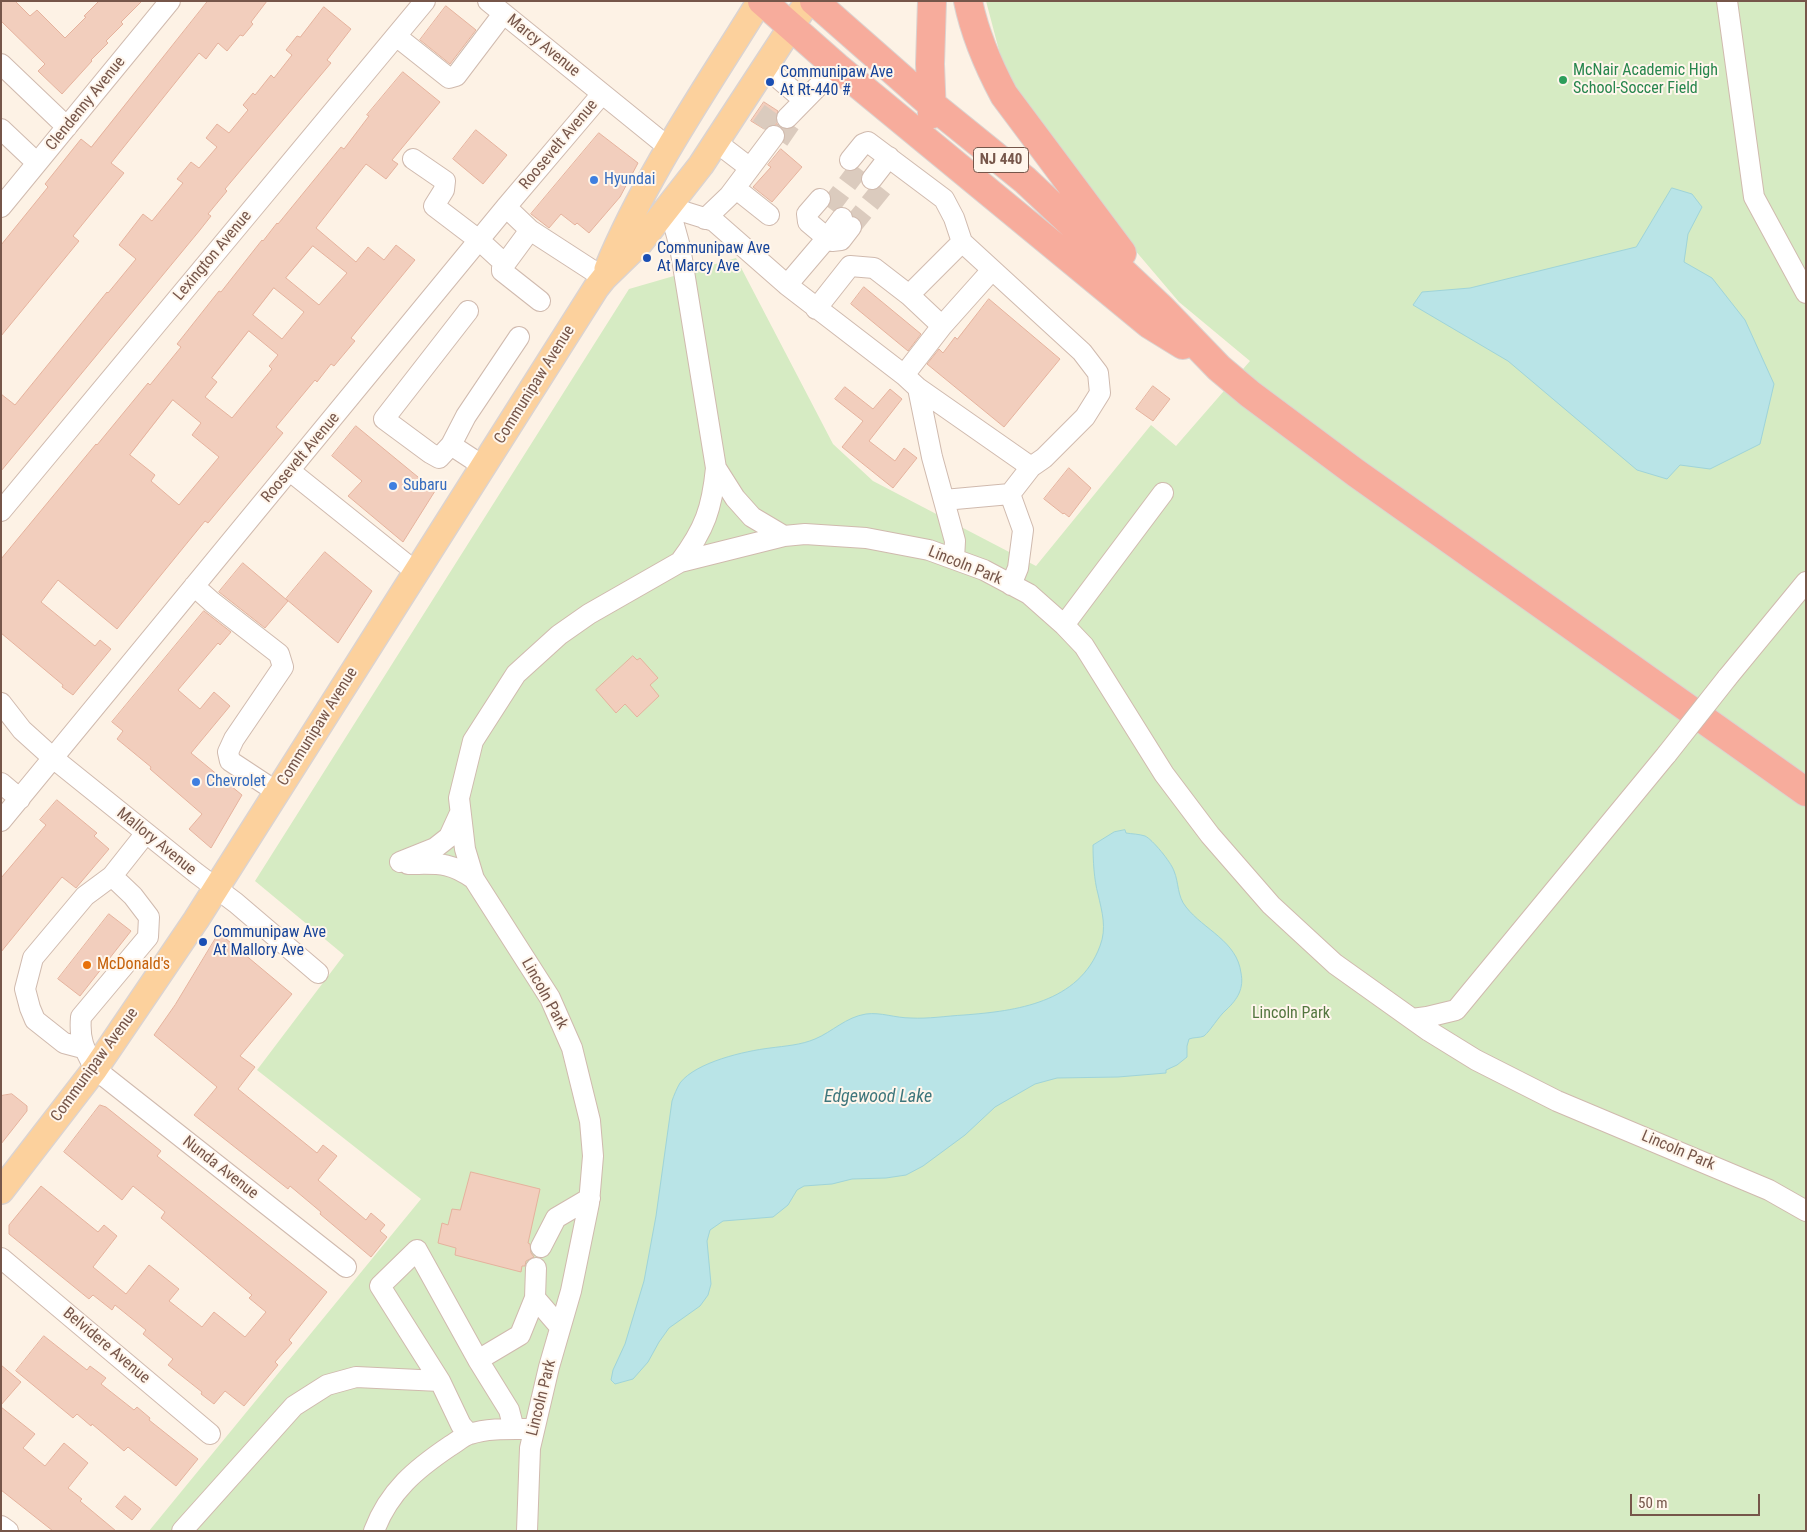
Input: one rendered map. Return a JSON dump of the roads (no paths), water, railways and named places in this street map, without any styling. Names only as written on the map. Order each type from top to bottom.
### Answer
[{"type":"highway","points":[[761,1],[837,68],[1149,324],[1219,368],[1276,414],[1356,473],[1806,792]]},
{"type":"highway","name":"NJ 440","points":[[814,1],[931,104],[1025,180],[1162,309]]},
{"type":"highway","points":[[932,1],[931,104],[933,146]]},
{"type":"highway","points":[[968,1],[978,38],[990,68],[1004,95],[1162,309],[1219,368]]},
{"type":"main road","name":"Communipaw Avenue","points":[[1,1191],[94,1069],[216,890],[483,466],[604,278],[623,231],[668,147],[761,1]]},
{"type":"main road","name":"Communipaw Avenue","points":[[604,278],[640,243],[669,207],[716,142],[808,1]]},
{"type":"street","name":"Clendenny Avenue","points":[[1,207],[170,1]]},
{"type":"street","name":"Lexington Avenue","points":[[1,511],[425,1]]},
{"type":"street","points":[[1727,1],[1754,197],[1806,293]]},
{"type":"street","points":[[396,36],[448,78],[456,76],[496,8]]},
{"type":"street","name":"Marcy Avenue","points":[[496,8],[601,95],[668,147]]},
{"type":"street","points":[[1,64],[67,127]]},
{"type":"street","points":[[765,67],[790,112],[837,68]]},
{"type":"street","name":"Roosevelt Avenue","points":[[1,821],[480,241],[506,207],[601,95]]},
{"type":"street","points":[[1,129],[37,163]]},
{"type":"street","points":[[705,219],[729,196],[770,137]]},
{"type":"street","points":[[716,142],[750,168]]},
{"type":"street","points":[[888,157],[866,173],[862,144],[868,142],[888,157],[944,199],[954,218],[962,242],[1082,352],[1098,373],[1100,393],[1085,417],[1044,458],[1032,467],[1010,494],[944,500]]},
{"type":"street","points":[[413,159],[445,181],[444,190],[434,206],[480,241],[505,264]]},
{"type":"street","points":[[735,188],[769,215]]},
{"type":"street","points":[[506,207],[530,230],[604,278]]},
{"type":"street","points":[[669,207],[714,221],[816,309],[911,382],[1032,467]]},
{"type":"street","name":"Lincoln Park","points":[[669,207],[680,247],[716,468],[707,518],[694,543],[680,562]]},
{"type":"street","points":[[836,213],[841,240],[832,241],[821,232],[808,222],[807,214],[836,213]]},
{"type":"street","points":[[530,230],[502,268],[502,271],[540,301]]},
{"type":"street","points":[[786,285],[821,232]]},
{"type":"street","points":[[909,295],[962,242]]},
{"type":"street","points":[[816,309],[850,266],[874,268],[909,295],[942,326]]},
{"type":"street","points":[[954,559],[955,540],[911,382],[942,326],[992,270]]},
{"type":"street","points":[[468,311],[384,418],[430,453],[440,458],[451,445],[466,416],[519,337]]},
{"type":"street","points":[[451,445],[483,466]]},
{"type":"street","name":"Lincoln Park","points":[[716,468],[735,498],[752,517],[784,536]]},
{"type":"street","points":[[290,471],[416,572]]},
{"type":"street","points":[[1064,626],[1162,493]]},
{"type":"street","points":[[1010,494],[1023,530],[1018,568],[1011,585]]},
{"type":"street","name":"Lincoln Park","points":[[527,1531],[530,1448],[560,1327],[571,1291],[590,1198],[593,1156],[590,1121],[572,1048],[550,998],[474,879],[465,849],[459,798],[473,741],[516,674],[559,635],[589,614],[680,562],[784,536],[805,534],[866,538],[929,550],[984,570],[1029,594],[1084,646],[1164,774],[1210,834],[1271,905],[1335,964],[1412,1019],[1476,1060],[1558,1101],[1769,1190],[1806,1211]]},
{"type":"street","points":[[1412,1019],[1456,1010],[1806,582]]},
{"type":"street","points":[[194,586],[279,654],[283,667],[234,738],[228,752],[230,761],[277,792]]},
{"type":"street","name":"Mallory Avenue","points":[[1,704],[22,730],[53,758],[216,890],[236,903],[318,973]]},
{"type":"street","points":[[1,783],[20,799]]},
{"type":"street","points":[[460,811],[449,838],[435,848],[404,863],[440,864],[460,869],[474,879]]},
{"type":"street","points":[[83,1048],[64,1043],[35,1020],[25,989],[33,958],[85,896],[112,876],[146,833]]},
{"type":"street","points":[[94,1069],[83,1048],[80,1033],[81,1017],[148,937],[149,916],[133,896],[112,876]]},
{"type":"street","points":[[1456,1010],[1456,1032],[1461,1051]]},
{"type":"street","name":"Nunda Avenue","points":[[94,1069],[346,1267]]},
{"type":"street","points":[[541,1246],[556,1218],[590,1198]]},
{"type":"street","points":[[469,1434],[461,1424],[440,1381],[380,1286],[417,1250],[478,1360],[509,1410],[514,1429]]},
{"type":"street","name":"Belvidere Avenue","points":[[1,1258],[210,1434]]},
{"type":"street","points":[[478,1360],[520,1335],[535,1298],[536,1268]]},
{"type":"street","points":[[535,1298],[560,1327]]},
{"type":"street","points":[[182,1531],[294,1406],[327,1386],[356,1376],[440,1381]]},
{"type":"street","points":[[374,1531],[379,1517],[402,1483],[435,1456],[469,1434],[514,1429],[535,1429]]},
{"type":"street","points":[[1,1526],[8,1531]]},
{"type":"water","points":[[1672,188],[1692,194],[1702,207],[1688,234],[1684,262],[1712,278],[1745,320],[1774,384],[1760,444],[1710,469],[1680,465],[1667,479],[1637,470],[1508,361],[1413,305],[1422,292],[1470,288],[1636,247]]},
{"type":"water","name":"Edgewood Lake","points":[[1125,830],[1126,833],[1145,836],[1161,851],[1174,871],[1183,903],[1193,915],[1227,944],[1238,962],[1242,984],[1237,997],[1204,1036],[1189,1039],[1187,1057],[1177,1065],[1166,1070],[1166,1073],[1118,1077],[1057,1078],[1035,1084],[995,1107],[965,1135],[923,1166],[906,1175],[886,1178],[852,1179],[832,1184],[804,1186],[797,1190],[788,1205],[773,1217],[723,1221],[710,1230],[707,1241],[711,1284],[708,1295],[700,1306],[669,1328],[648,1362],[633,1379],[615,1384],[611,1380],[613,1370],[625,1344],[644,1281],[656,1216],[672,1101],[680,1083],[697,1069],[709,1063],[748,1052],[810,1041],[846,1021],[866,1014],[924,1018],[1004,1011],[1044,1000],[1061,992],[1077,980],[1090,965],[1102,939],[1103,920],[1095,876],[1093,845],[1114,832]]},
{"type":"tunnel","points":[[761,127],[774,109]]},
{"type":"tunnel","points":[[779,140],[792,121]]},
{"type":"tunnel","points":[[829,208],[860,167]]},
{"type":"tunnel","points":[[851,227],[883,187]]},
{"type":"place","name":"McNair Academic High School-Soccer Field","points":[[1563,80]]},
{"type":"place","name":"Communipaw Ave At Rt-440 #","points":[[770,82]]},
{"type":"place","name":"Hyundai","points":[[594,180]]},
{"type":"place","name":"Communipaw Ave At Marcy Ave","points":[[647,258]]},
{"type":"place","name":"Subaru","points":[[393,486]]},
{"type":"place","name":"Chevrolet","points":[[196,782]]},
{"type":"place","name":"Communipaw Ave At Mallory Ave","points":[[203,942]]},
{"type":"place","name":"McDonald's","points":[[87,965]]}]
